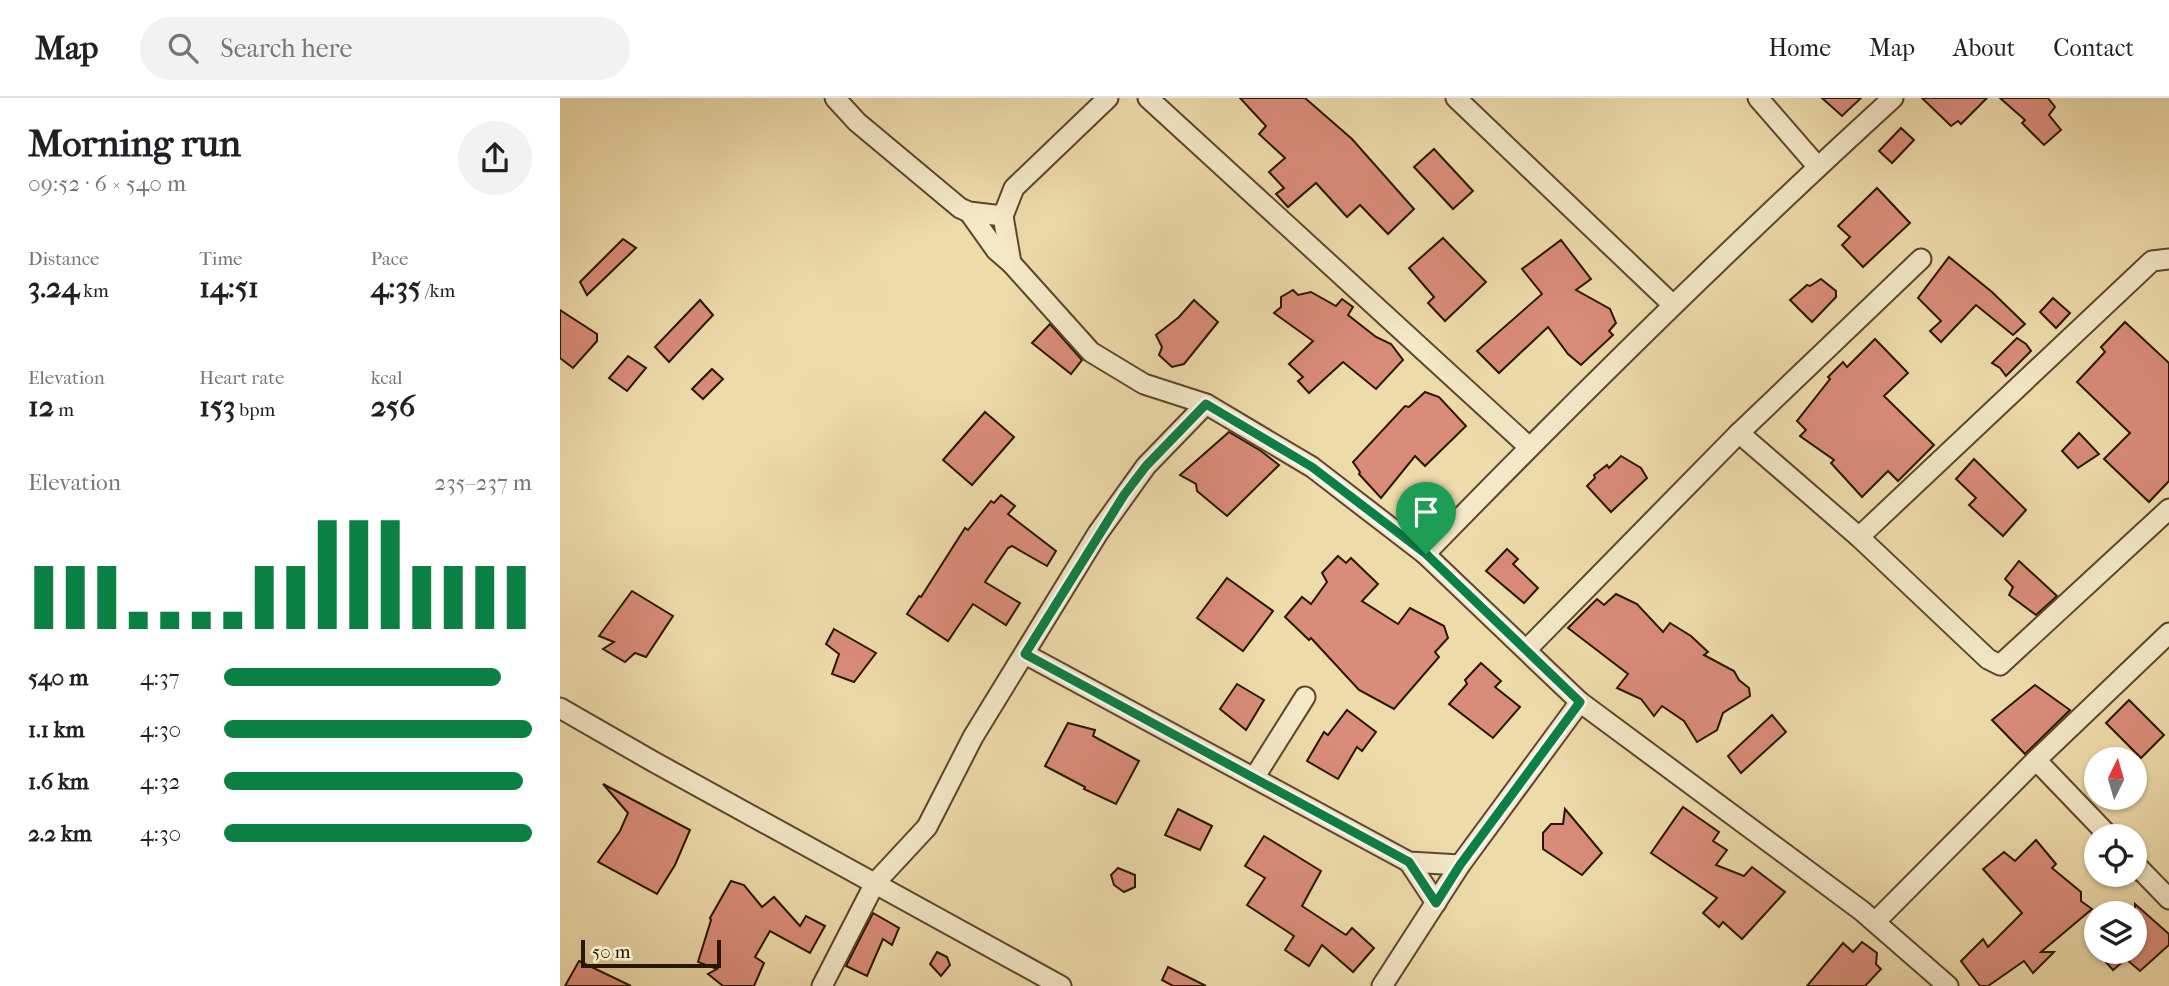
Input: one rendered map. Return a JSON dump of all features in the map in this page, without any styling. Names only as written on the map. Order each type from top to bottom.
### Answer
[{"type":"street","points":[[835,98],[857,122],[960,208],[969,212],[1003,216]]},
{"type":"street","points":[[1011,264],[1003,216],[1014,188],[1108,98]]},
{"type":"street","points":[[1148,98],[1529,447]]},
{"type":"street","points":[[1456,98],[1673,305]]},
{"type":"street","points":[[1758,98],[1818,167]]},
{"type":"street","points":[[1426,554],[1529,447],[1673,305],[1893,98]]},
{"type":"street","points":[[969,212],[996,250],[1091,352],[1144,384],[1206,404],[1312,467],[1426,554],[1580,702],[1875,922],[1948,986]]},
{"type":"street","points":[[1527,649],[1739,433],[1921,259]]},
{"type":"street","points":[[1859,537],[2152,261],[2169,259]]},
{"type":"street","points":[[822,986],[875,883],[927,827],[973,737],[1124,495],[1146,466],[1206,404]]},
{"type":"street","points":[[1739,433],[1859,537],[1988,659],[2000,665],[2169,509]]},
{"type":"street","points":[[1875,922],[2036,760],[2169,633]]},
{"type":"street","points":[[1025,654],[1409,862],[1460,865]]},
{"type":"street","points":[[1254,778],[1305,697]]},
{"type":"street","points":[[1382,986],[1460,865],[1580,702]]},
{"type":"street","points":[[560,708],[1057,985]]},
{"type":"street","points":[[2036,760],[2097,824]]},
{"type":"street","points":[[1409,862],[1436,903]]},
{"type":"street","points":[[2147,876],[2169,899]]},
{"type":"building","points":[[1240,98],[1305,98],[1352,139],[1414,209],[1388,234],[1360,205],[1347,217],[1316,183],[1288,207],[1276,194],[1284,188],[1269,172],[1285,158],[1259,134],[1266,126]]},
{"type":"building","points":[[1822,98],[1861,98],[1842,116]]},
{"type":"building","points":[[1922,98],[1987,98],[1961,124],[1958,121],[1951,126]]},
{"type":"building","points":[[2000,98],[2048,98],[2055,107],[2049,115],[2061,130],[2044,145],[2022,123],[2025,120]]},
{"type":"building","points":[[1901,128],[1914,140],[1892,163],[1879,151]]},
{"type":"building","points":[[1434,149],[1473,191],[1453,209],[1414,167]]},
{"type":"building","points":[[1877,188],[1910,223],[1863,267],[1842,245],[1850,237],[1838,226]]},
{"type":"building","points":[[1443,238],[1486,282],[1445,321],[1428,303],[1434,297],[1409,268]]},
{"type":"building","points":[[623,239],[636,248],[587,295],[580,282]]},
{"type":"building","points":[[1561,240],[1591,279],[1576,290],[1610,309],[1616,323],[1609,331],[1613,335],[1581,365],[1568,354],[1548,327],[1499,373],[1477,351],[1542,294],[1522,269]]},
{"type":"building","points":[[1949,257],[1992,292],[2025,324],[2013,335],[1976,305],[1941,342],[1930,331],[1941,321],[1918,298]]},
{"type":"building","points":[[1821,279],[1836,291],[1836,297],[1812,322],[1790,300],[1807,285],[1810,286]]},
{"type":"building","points":[[1293,290],[1298,295],[1311,292],[1336,306],[1342,299],[1353,307],[1348,315],[1376,337],[1391,344],[1403,360],[1376,389],[1343,362],[1309,393],[1298,381],[1303,377],[1289,364],[1313,341],[1274,313],[1281,307],[1281,297]]},
{"type":"building","points":[[2053,298],[2070,313],[2056,328],[2040,312]]},
{"type":"building","points":[[700,300],[713,315],[669,362],[655,347]]},
{"type":"building","points":[[1194,300],[1218,322],[1184,364],[1172,367],[1159,355],[1162,347],[1156,335],[1179,317]]},
{"type":"building","points":[[560,310],[597,334],[597,341],[573,368],[560,358]]},
{"type":"building","points":[[2125,322],[2169,363],[2169,481],[2149,502],[2104,459],[2130,433],[2077,382],[2105,352],[2101,347]]},
{"type":"building","points":[[1050,324],[1082,360],[1071,374],[1032,343]]},
{"type":"building","points":[[2017,338],[2031,351],[2006,376],[1992,363]]},
{"type":"building","points":[[1875,339],[1908,373],[1884,396],[1934,445],[1898,481],[1888,471],[1862,497],[1831,463],[1834,460],[1800,436],[1806,430],[1797,421],[1830,379],[1828,377],[1843,362],[1847,367]]},
{"type":"building","points":[[628,356],[646,368],[627,391],[609,378]]},
{"type":"building","points":[[712,369],[723,379],[703,399],[692,389]]},
{"type":"building","points":[[1425,392],[1439,397],[1466,426],[1425,466],[1415,456],[1381,498],[1359,474],[1353,462],[1405,406],[1409,407]]},
{"type":"building","points":[[985,412],[1014,437],[972,485],[943,460]]},
{"type":"building","points":[[1229,432],[1279,465],[1227,516],[1197,491],[1196,484],[1180,475]]},
{"type":"building","points":[[2079,433],[2099,454],[2078,468],[2062,451]]},
{"type":"building","points":[[1621,456],[1641,468],[1647,478],[1611,512],[1587,486],[1595,478],[1594,475],[1607,465],[1609,468]]},
{"type":"building","points":[[1974,459],[2026,510],[2003,536],[1969,505],[1976,498],[1956,479]]},
{"type":"building","points":[[1001,495],[1015,506],[1008,514],[1056,551],[1047,566],[1012,546],[1008,548],[985,582],[1020,603],[1006,625],[973,604],[948,641],[907,614],[919,596],[921,597],[965,528],[968,530],[991,501],[994,503]]},
{"type":"building","points":[[1419,496],[1442,516],[1426,534],[1413,530],[1401,512]]},
{"type":"building","points":[[1507,549],[1518,559],[1513,564],[1538,588],[1524,603],[1486,571]]},
{"type":"building","points":[[1338,556],[1346,563],[1351,558],[1378,584],[1362,601],[1398,624],[1410,608],[1444,626],[1448,638],[1435,652],[1439,657],[1394,709],[1359,690],[1311,638],[1309,640],[1285,617],[1302,597],[1311,604],[1327,582],[1322,573]]},
{"type":"building","points":[[2019,561],[2057,596],[2036,615],[2009,595],[2013,587],[2005,579]]},
{"type":"building","points":[[1227,578],[1273,611],[1243,651],[1197,618]]},
{"type":"building","points":[[632,591],[673,616],[646,657],[635,653],[625,662],[603,649],[614,642],[599,636]]},
{"type":"building","points":[[1616,594],[1637,604],[1663,632],[1670,623],[1691,636],[1708,652],[1704,655],[1734,671],[1739,680],[1749,688],[1750,696],[1723,713],[1717,730],[1697,742],[1684,721],[1662,706],[1654,716],[1641,699],[1617,688],[1628,674],[1568,628],[1597,599],[1604,605]]},
{"type":"building","points":[[834,629],[876,653],[854,682],[832,674],[839,654],[826,644]]},
{"type":"building","points":[[1481,663],[1501,681],[1495,687],[1520,707],[1493,738],[1449,704],[1467,684],[1465,680]]},
{"type":"building","points":[[1237,684],[1264,700],[1246,730],[1220,709]]},
{"type":"building","points":[[2035,685],[2070,710],[2025,754],[1992,720]]},
{"type":"building","points":[[2129,700],[2164,735],[2147,752],[2147,747],[2130,747],[2106,723]]},
{"type":"building","points":[[1347,710],[1376,732],[1362,751],[1357,747],[1338,779],[1307,761],[1324,732],[1328,735]]},
{"type":"building","points":[[1772,715],[1786,732],[1741,773],[1728,756]]},
{"type":"building","points":[[1068,723],[1095,730],[1093,736],[1139,761],[1116,804],[1045,766]]},
{"type":"building","points":[[603,784],[690,830],[675,865],[657,894],[598,862],[620,831],[628,813]]},
{"type":"building","points":[[1683,807],[1719,832],[1713,841],[1727,850],[1716,865],[1744,876],[1752,867],[1785,892],[1742,939],[1723,922],[1719,927],[1703,913],[1717,898],[1651,853]]},
{"type":"building","points":[[1178,809],[1212,826],[1200,850],[1165,835]]},
{"type":"building","points":[[1565,809],[1602,853],[1582,875],[1543,849],[1543,833],[1551,824],[1563,824]]},
{"type":"building","points":[[1264,836],[1321,871],[1302,906],[1346,935],[1352,928],[1374,948],[1353,972],[1322,945],[1309,966],[1285,950],[1294,936],[1247,905],[1265,878],[1245,866]]},
{"type":"building","points":[[2036,840],[2056,864],[2052,868],[2081,892],[2084,916],[2041,952],[2054,952],[2033,973],[2024,961],[1988,986],[1980,986],[1961,961],[1983,939],[1988,947],[2022,913],[1983,869],[2004,852],[2015,861]]},
{"type":"building","points":[[1118,868],[1135,875],[1135,887],[1124,892],[1114,885],[1111,875]]},
{"type":"building","points":[[731,881],[744,885],[762,907],[774,897],[800,926],[806,916],[825,926],[810,953],[770,931],[755,957],[764,963],[754,986],[723,986],[708,974],[717,969],[698,962],[710,918]]},
{"type":"building","points":[[873,913],[899,928],[892,945],[883,939],[867,976],[846,966]]},
{"type":"building","points":[[2147,915],[2169,934],[2169,945],[2140,971],[2132,964],[2147,964]]},
{"type":"building","points":[[1862,942],[1877,953],[1876,964],[1881,969],[1865,986],[1807,986],[1843,943],[1853,952]]},
{"type":"building","points":[[937,952],[947,957],[950,965],[941,976],[930,964]]},
{"type":"building","points":[[579,961],[631,986],[565,986]]},
{"type":"building","points":[[2108,964],[2120,964],[2113,970]]},
{"type":"building","points":[[1168,967],[1206,986],[1173,986],[1162,980]]},
{"type":"route","points":[[1206,404],[1312,467],[1426,554],[1580,702],[1460,865],[1436,903],[1409,862],[1025,654],[1124,495],[1146,466],[1206,404]]}]
